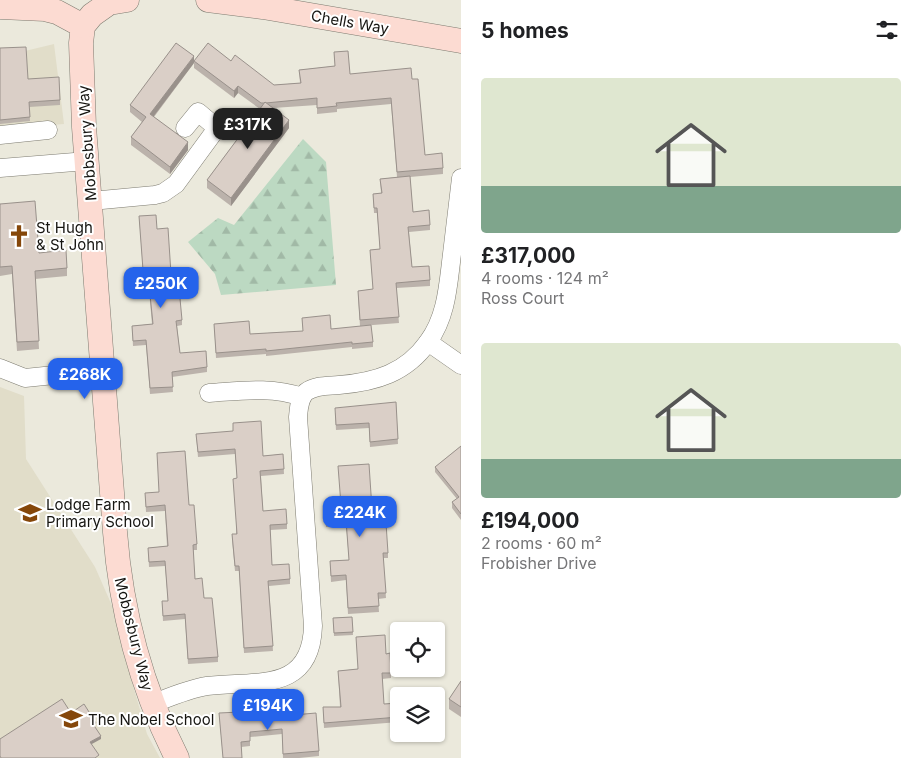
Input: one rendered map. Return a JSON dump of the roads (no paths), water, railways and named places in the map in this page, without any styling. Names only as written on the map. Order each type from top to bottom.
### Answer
[{"type":"street","points":[[0,7],[45,9],[58,12],[83,26],[92,14],[101,7],[110,3],[127,0]]},
{"type":"street","name":"Chells Way","points":[[208,0],[263,7],[461,41]]},
{"type":"street","name":"Mobbsbury Way","points":[[83,26],[82,52],[87,160],[117,560],[122,595],[134,645],[152,704],[177,758]]},
{"type":"street","points":[[90,201],[155,195],[170,190],[217,128],[198,112],[185,128]]},
{"type":"street","points":[[0,135],[48,130]]},
{"type":"street","points":[[0,168],[87,160]]},
{"type":"street","points":[[152,704],[201,687],[276,680],[294,671],[307,658],[312,640],[313,626],[298,417],[302,397],[307,391],[318,387],[360,383],[384,377],[409,363],[428,342],[437,328],[444,307],[461,178]]},
{"type":"street","points":[[428,342],[461,365]]},
{"type":"street","points":[[0,368],[25,378],[103,370]]},
{"type":"street","points":[[209,393],[269,389],[286,391],[302,397]]},
{"type":"place","name":"St Hugh & St John","points":[[19,236]]},
{"type":"place","name":"Lodge Farm Primary School","points":[[30,513]]},
{"type":"place","name":"The Nobel School","points":[[71,719]]}]
